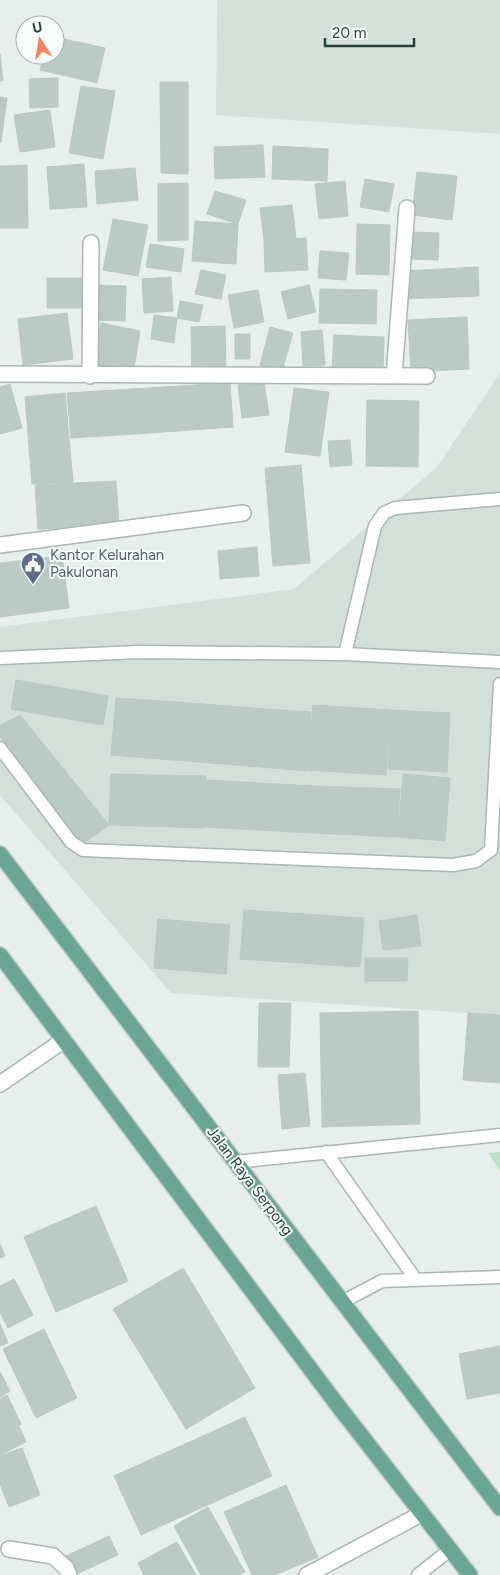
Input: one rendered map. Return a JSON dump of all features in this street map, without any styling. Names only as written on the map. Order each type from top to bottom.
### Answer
[{"type":"main road","name":"Jalan Raya Serpong","points":[[0,854],[500,1508]]},
{"type":"main road","points":[[0,955],[339,1407],[470,1575]]},
{"type":"street","points":[[394,376],[407,208]]},
{"type":"street","points":[[90,376],[91,243]]},
{"type":"street","points":[[0,374],[90,376],[235,374],[427,376]]},
{"type":"street","points":[[0,545],[243,513]]},
{"type":"street","points":[[0,1084],[64,1040]]},
{"type":"street","points":[[308,1575],[421,1514]]},
{"type":"street","points":[[8,1549],[53,1556],[66,1568],[69,1575]]},
{"type":"lane","points":[[345,654],[375,526],[384,513],[395,508],[500,499]]},
{"type":"lane","points":[[0,658],[139,652],[345,654],[500,662]]},
{"type":"lane","points":[[0,748],[71,842],[83,850],[453,865],[476,861],[490,850],[500,684]]},
{"type":"lane","points":[[235,1162],[500,1135]]},
{"type":"lane","points":[[326,1152],[416,1280]]},
{"type":"lane","points":[[342,1302],[382,1281],[500,1277]]},
{"type":"lane","points":[[418,1575],[451,1550]]},
{"type":"shaded area","points":[[217,0],[500,0],[500,134],[216,115]]},
{"type":"shaded area","points":[[500,373],[500,1015],[171,993],[0,795],[0,627],[294,589],[437,467]]},
{"type":"green space","points":[[500,1152],[500,1171],[488,1153]]},
{"type":"building","points":[[65,39],[105,48],[97,83],[40,70],[41,65],[65,65]]},
{"type":"building","points":[[0,54],[3,81],[0,81]]},
{"type":"building","points":[[58,78],[58,107],[30,108],[29,79]]},
{"type":"building","points":[[160,82],[188,82],[188,174],[161,173]]},
{"type":"building","points":[[81,86],[115,91],[103,159],[69,153]]},
{"type":"building","points":[[0,97],[7,98],[1,142],[0,142]]},
{"type":"building","points":[[50,110],[55,147],[20,152],[14,115]]},
{"type":"building","points":[[263,145],[265,177],[215,179],[214,147]]},
{"type":"building","points":[[273,146],[328,149],[327,181],[272,179]]},
{"type":"building","points":[[84,164],[87,207],[50,209],[47,167]]},
{"type":"building","points":[[27,165],[28,228],[0,228],[0,166]]},
{"type":"building","points":[[135,168],[138,200],[97,204],[95,171]]},
{"type":"building","points":[[417,172],[457,176],[452,220],[412,215]]},
{"type":"building","points":[[365,179],[394,184],[389,212],[360,207]]},
{"type":"building","points":[[345,181],[348,216],[319,219],[315,184]]},
{"type":"building","points":[[188,183],[188,240],[158,241],[158,184]]},
{"type":"building","points":[[215,191],[246,200],[238,224],[207,214]]},
{"type":"building","points":[[292,205],[296,237],[264,240],[260,208]]},
{"type":"building","points":[[113,219],[148,225],[138,276],[103,270]]},
{"type":"building","points":[[195,221],[238,224],[236,264],[192,261]]},
{"type":"building","points":[[357,224],[390,225],[389,275],[356,274]]},
{"type":"building","points":[[411,232],[439,233],[438,260],[410,259]]},
{"type":"building","points":[[306,238],[308,270],[265,272],[264,240]]},
{"type":"building","points":[[150,244],[184,249],[181,272],[146,267]]},
{"type":"building","points":[[320,251],[349,253],[346,280],[318,278]]},
{"type":"building","points":[[478,267],[479,296],[405,299],[404,271]]},
{"type":"building","points":[[201,270],[226,275],[221,299],[195,294]]},
{"type":"building","points":[[171,277],[173,311],[144,313],[142,279]]},
{"type":"building","points":[[47,278],[83,278],[84,308],[47,308]]},
{"type":"building","points":[[95,285],[126,286],[125,321],[94,320]]},
{"type":"building","points":[[309,285],[316,312],[288,319],[281,292]]},
{"type":"building","points":[[320,289],[377,290],[376,324],[319,323]]},
{"type":"building","points":[[258,290],[264,322],[234,328],[228,295]]},
{"type":"building","points":[[180,301],[203,305],[199,322],[177,318]]},
{"type":"building","points":[[67,313],[73,359],[23,365],[18,319]]},
{"type":"building","points":[[154,315],[177,318],[174,343],[151,339]]},
{"type":"building","points":[[467,317],[469,369],[411,372],[408,320]]},
{"type":"building","points":[[101,323],[140,331],[133,374],[93,367]]},
{"type":"building","points":[[225,326],[226,372],[192,373],[191,327]]},
{"type":"building","points":[[270,327],[293,333],[282,371],[260,365]]},
{"type":"building","points":[[322,330],[325,365],[303,366],[301,332]]},
{"type":"building","points":[[235,334],[250,334],[250,359],[235,359]]},
{"type":"building","points":[[334,335],[384,337],[383,373],[332,370]]},
{"type":"building","points":[[264,382],[269,415],[242,418],[238,385]]},
{"type":"building","points":[[230,383],[233,427],[135,434],[132,389]]},
{"type":"building","points":[[10,384],[22,428],[0,434],[0,387]]},
{"type":"building","points":[[294,388],[329,392],[320,456],[285,452]]},
{"type":"building","points":[[132,389],[135,434],[71,438],[67,393]]},
{"type":"building","points":[[65,393],[73,482],[32,484],[25,397]]},
{"type":"building","points":[[367,400],[419,401],[418,467],[366,466]]},
{"type":"building","points":[[350,440],[352,465],[330,467],[328,441]]},
{"type":"building","points":[[301,465],[310,563],[273,566],[265,468]]},
{"type":"building","points":[[116,481],[119,525],[38,529],[35,485]]},
{"type":"building","points":[[257,547],[259,576],[220,579],[218,551]]},
{"type":"building","name":"Kantor Kelurahan Pakulonan","points":[[62,556],[69,608],[0,617],[0,563]]},
{"type":"building","points":[[16,680],[108,696],[103,725],[11,709]]},
{"type":"building","points":[[116,698],[178,702],[173,760],[111,755]]},
{"type":"building","points":[[178,702],[253,708],[248,766],[173,760]]},
{"type":"building","points":[[313,705],[390,710],[386,775],[307,770]]},
{"type":"building","points":[[253,708],[311,712],[306,771],[248,766]]},
{"type":"building","points":[[391,710],[450,713],[447,772],[388,769]]},
{"type":"building","points":[[20,715],[109,825],[80,846],[0,736],[0,726]]},
{"type":"building","points":[[111,774],[206,776],[203,828],[109,825]]},
{"type":"building","points":[[403,774],[450,778],[445,841],[398,837]]},
{"type":"building","points":[[207,780],[313,786],[311,833],[204,827]]},
{"type":"building","points":[[314,786],[400,789],[397,837],[312,833]]},
{"type":"building","points":[[244,910],[364,918],[360,967],[240,959]]},
{"type":"building","points":[[417,915],[421,946],[383,950],[379,921]]},
{"type":"building","points":[[158,919],[230,925],[226,974],[154,968]]},
{"type":"building","points":[[365,958],[408,958],[407,981],[365,981]]},
{"type":"building","points":[[259,1003],[291,1003],[289,1067],[258,1067]]},
{"type":"building","points":[[418,1011],[420,1124],[322,1127],[320,1013]]},
{"type":"building","points":[[468,1013],[500,1015],[500,1083],[463,1080]]},
{"type":"building","points":[[305,1073],[310,1126],[282,1129],[278,1075]]},
{"type":"building","points":[[96,1206],[128,1281],[56,1312],[24,1237]]},
{"type":"building","points":[[0,1244],[5,1256],[0,1258]]},
{"type":"building","points":[[183,1268],[227,1341],[158,1383],[113,1309]]},
{"type":"building","points":[[14,1279],[33,1315],[8,1328],[0,1313],[0,1286]]},
{"type":"building","points":[[0,1324],[8,1343],[0,1346]]},
{"type":"building","points":[[44,1329],[77,1398],[36,1418],[3,1349]]},
{"type":"building","points":[[227,1341],[255,1388],[186,1429],[158,1383]]},
{"type":"building","points":[[500,1346],[500,1393],[467,1399],[459,1354]]},
{"type":"building","points":[[0,1372],[10,1391],[0,1397]]},
{"type":"building","points":[[7,1395],[21,1424],[0,1434],[0,1399]]},
{"type":"building","points":[[245,1417],[272,1476],[141,1535],[114,1476]]},
{"type":"building","points":[[19,1426],[26,1442],[0,1455],[0,1435]]},
{"type":"building","points":[[22,1448],[40,1495],[9,1507],[0,1484],[0,1456]]},
{"type":"building","points":[[286,1485],[318,1557],[275,1575],[252,1575],[224,1512]]},
{"type":"building","points":[[208,1507],[245,1572],[239,1575],[201,1575],[174,1526]]},
{"type":"building","points":[[109,1536],[118,1555],[74,1575],[64,1557]]},
{"type":"building","points":[[177,1542],[196,1575],[144,1575],[138,1563]]},
{"type":"place","name":"Kantor Kelurahan Pakulonan","points":[[33,585]]}]
